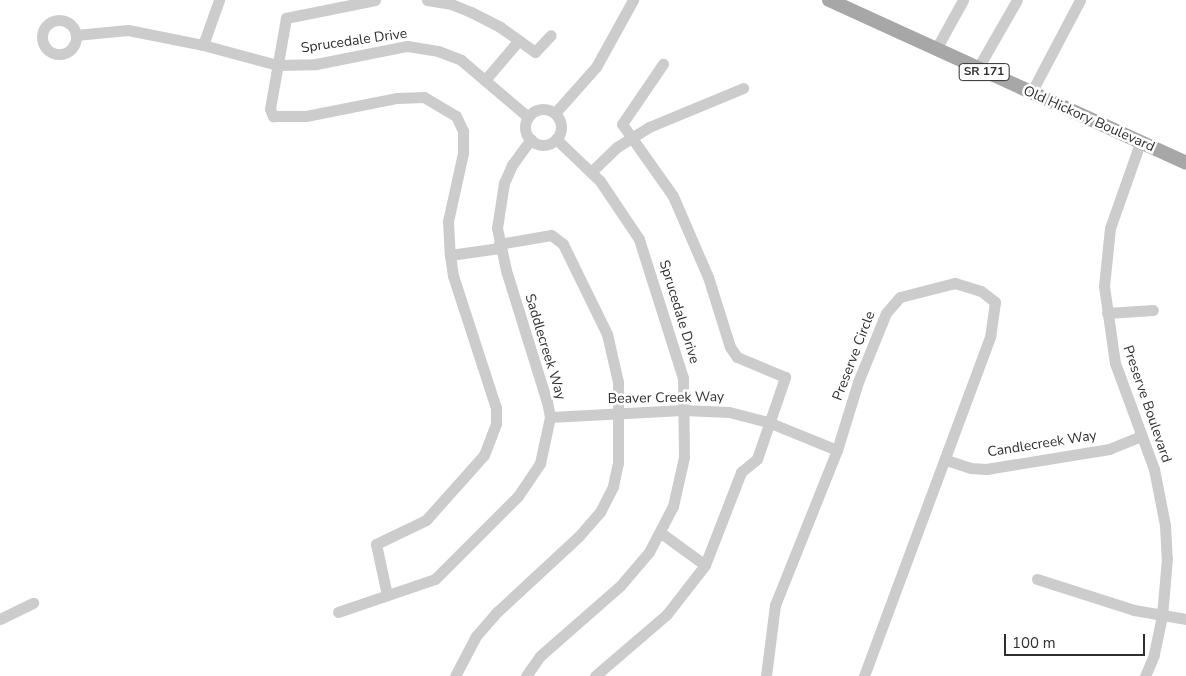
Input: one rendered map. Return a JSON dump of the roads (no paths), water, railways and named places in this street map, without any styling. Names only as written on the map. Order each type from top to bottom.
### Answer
[{"type":"main road","name":"Old Hickory Boulevard","points":[[829,0],[1186,163]]},
{"type":"street","points":[[203,45],[219,0]]},
{"type":"street","points":[[375,0],[286,18],[270,109],[273,116],[306,116],[397,98],[424,97],[456,116],[463,131],[462,154],[448,221],[450,255],[453,276],[496,408],[496,423],[484,455],[426,520],[376,544],[387,595]]},
{"type":"street","points":[[427,0],[451,4],[471,12],[519,40],[535,52],[551,35]]},
{"type":"street","points":[[555,113],[596,67],[633,0]]},
{"type":"street","points":[[936,50],[963,0]]},
{"type":"street","points":[[978,68],[1017,0]]},
{"type":"street","points":[[1031,93],[1080,0]]},
{"type":"street","name":"Sprucedale Drive","points":[[76,36],[128,30],[203,45],[277,65],[316,64],[407,46],[438,50],[461,60],[528,117]]},
{"type":"street","points":[[485,80],[519,40]]},
{"type":"street","points":[[595,676],[667,614],[705,566],[741,472],[757,459],[768,422],[785,377],[737,357],[730,347],[708,277],[673,196],[634,136],[624,127],[624,120],[663,64]]},
{"type":"street","points":[[591,172],[617,147],[649,127],[743,88]]},
{"type":"street","points":[[539,110],[555,113],[561,126],[556,139],[545,144],[531,139],[525,127],[528,117],[539,110]]},
{"type":"street","name":"Saddlecreek Way","points":[[338,612],[435,579],[518,496],[540,463],[550,417],[500,246],[498,206],[504,183],[512,165],[531,139]]},
{"type":"street","name":"Sprucedale Drive","points":[[526,676],[554,642],[637,568],[661,533],[679,483],[684,457],[683,378],[648,261],[626,216],[591,172],[556,139]]},
{"type":"street","name":"Preserve Boulevard","points":[[1140,143],[1110,228],[1104,286],[1114,362],[1154,469],[1165,525],[1167,558],[1162,616],[1154,655],[1145,676]]},
{"type":"street","points":[[450,255],[551,236],[563,244],[607,334],[618,382],[620,414],[618,463],[614,486],[600,512],[579,536],[497,612],[476,636],[455,676]]},
{"type":"street","name":"Preserve Circle","points":[[766,676],[775,605],[837,450],[858,382],[886,313],[900,297],[955,283],[981,291],[995,302],[990,337],[946,460],[864,676]]},
{"type":"street","points":[[1107,313],[1154,310]]},
{"type":"street","name":"Beaver Creek Way","points":[[550,417],[684,410],[729,412],[768,422],[837,450]]},
{"type":"street","name":"Candlecreek Way","points":[[946,460],[971,468],[986,469],[1109,449],[1142,436]]},
{"type":"street","points":[[661,533],[705,566]]},
{"type":"street","points":[[1037,578],[1119,606],[1186,620]]},
{"type":"street","points":[[0,619],[32,603]]}]
